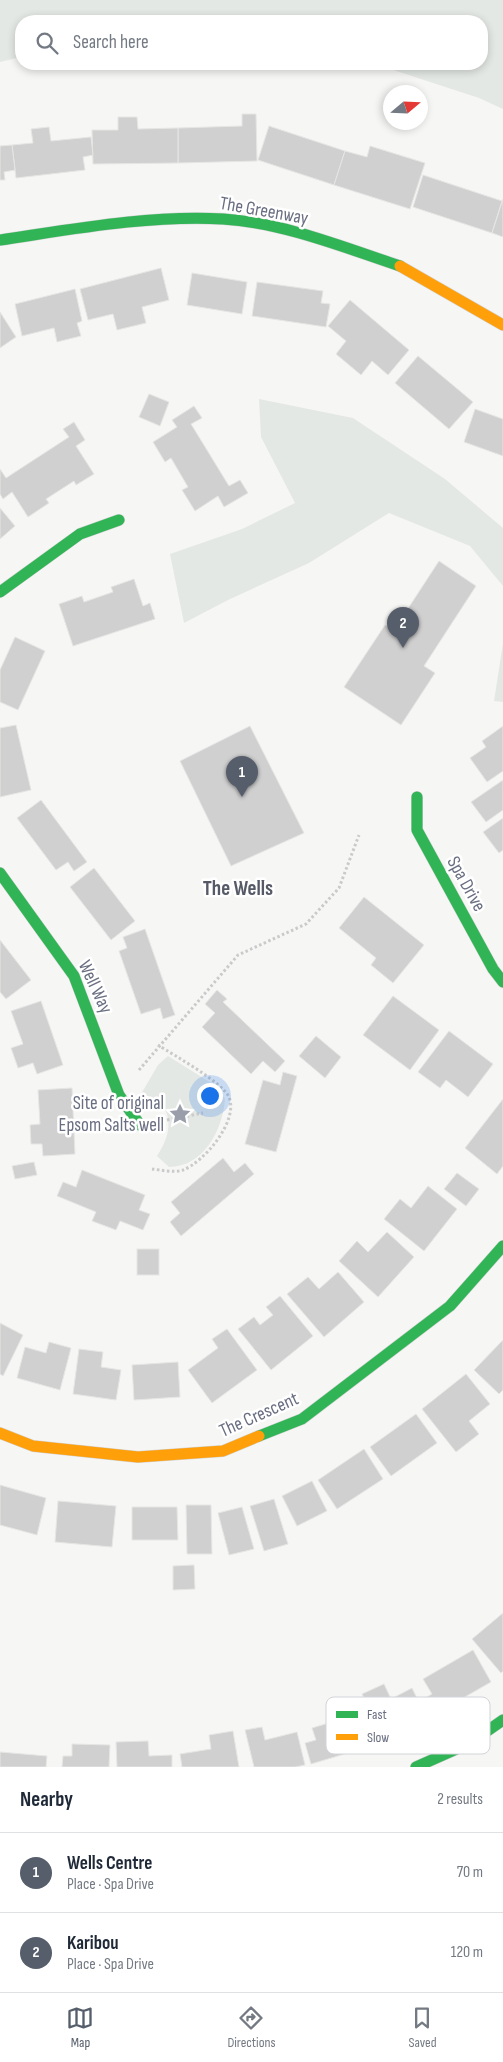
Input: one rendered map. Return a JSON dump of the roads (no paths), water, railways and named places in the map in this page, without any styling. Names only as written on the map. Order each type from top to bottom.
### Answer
[{"type":"street","name":"The Greenway","points":[[0,240],[128,221],[224,219],[286,229],[403,268],[503,325]]},
{"type":"street","points":[[0,592],[80,534],[119,520]]},
{"type":"street","name":"Spa Drive","points":[[417,797],[417,830],[493,969],[503,982]]},
{"type":"street","name":"Well Way","points":[[0,873],[74,976],[119,1095],[140,1126]]},
{"type":"street","name":"The Crescent","points":[[0,1433],[33,1446],[138,1457],[223,1451],[302,1418],[450,1306],[503,1246]]},
{"type":"street","points":[[490,1729],[503,1720]]},
{"type":"street","points":[[416,1767],[444,1754]]},
{"type":"place","name":"Karibou","points":[[403,648]]},
{"type":"place","name":"Wells Centre","points":[[242,797]]},
{"type":"place","name":"Site of original Epsom Salts well","points":[[180,1114]]},
{"type":"district","name":"The Wells","points":[[238,888]]}]
